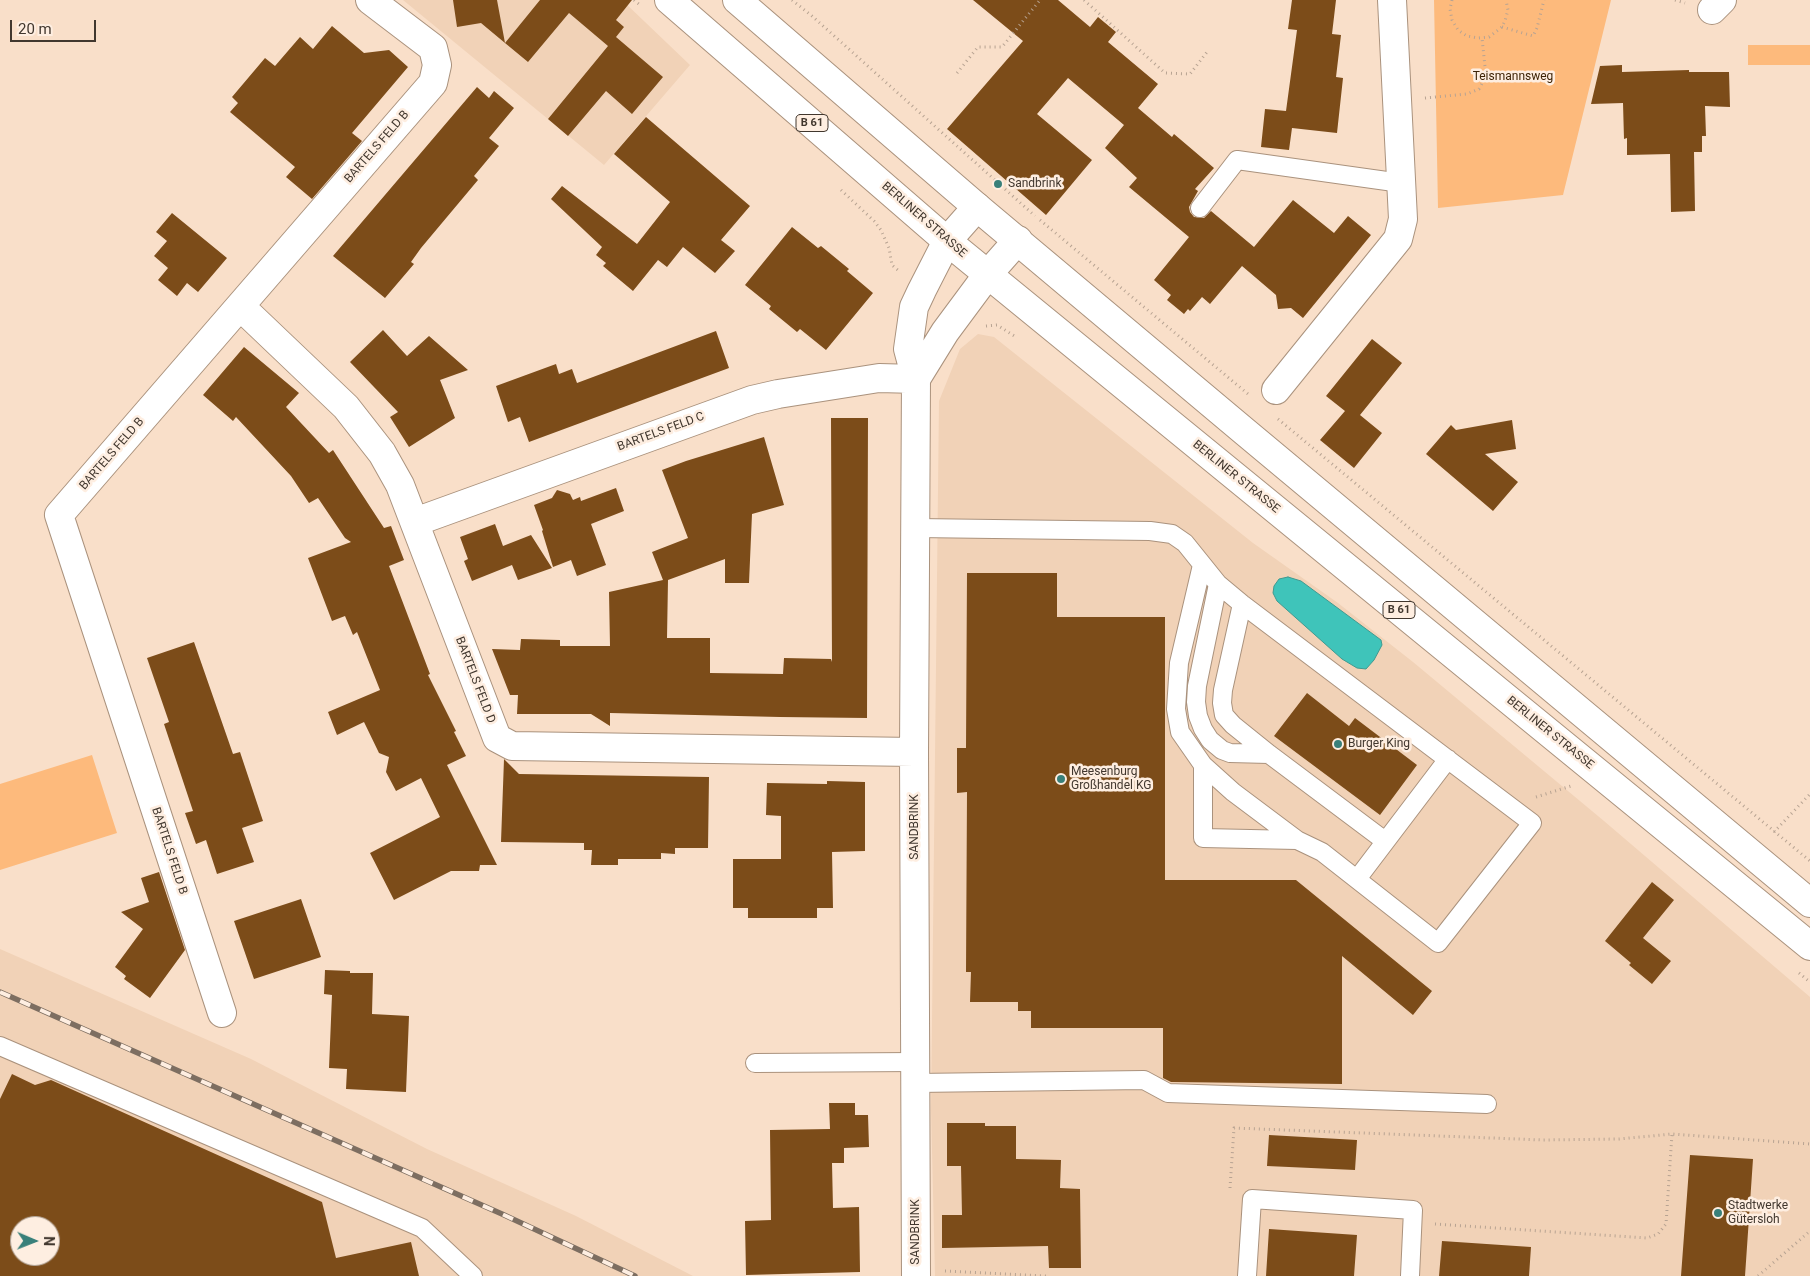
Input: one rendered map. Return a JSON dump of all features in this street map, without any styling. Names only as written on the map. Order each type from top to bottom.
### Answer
[{"type":"street","name":"BARTELS FELD B","points":[[222,1013],[59,515],[432,83],[437,65],[433,48],[370,0]]},
{"type":"street","name":"BERLINER STRASSE","points":[[669,0],[947,241],[1810,946]]},
{"type":"street","points":[[1274,402],[1398,239],[1403,219],[1392,0]]},
{"type":"street","points":[[740,1],[977,207],[1810,903]]},
{"type":"street","name":"SANDBRINK","points":[[916,1273],[914,752],[916,378],[908,349],[914,307],[947,241],[977,207]]},
{"type":"street","points":[[916,378],[945,332],[988,274],[1018,240]]},
{"type":"street","name":"BARTELS FELD D","points":[[240,306],[346,407],[382,453],[400,485],[415,522],[497,738],[512,746],[914,752]]},
{"type":"street","name":"BARTELS FELD C","points":[[415,522],[752,400],[879,378],[916,378]]},
{"type":"lane","points":[[1200,208],[1237,160],[1401,183]]},
{"type":"lane","points":[[916,528],[1150,531],[1172,534],[1185,543],[1202,564],[1218,584],[1242,604],[1532,823],[1438,943],[1322,852],[1297,840],[1233,792],[1203,765],[1180,732],[1176,709],[1179,663],[1202,564]]},
{"type":"lane","points":[[1218,584],[1197,686],[1196,702],[1198,716],[1210,740],[1222,750],[1230,753],[1269,754]]},
{"type":"lane","points":[[1242,604],[1223,690],[1222,703],[1224,715],[1233,725],[1269,754],[1385,841]]},
{"type":"lane","points":[[1357,879],[1448,759]]},
{"type":"lane","points":[[1203,765],[1203,838],[1297,840]]},
{"type":"lane","points":[[0,1046],[422,1228],[473,1276]]},
{"type":"lane","points":[[755,1063],[916,1073],[1144,1080],[1168,1093],[1487,1104]]},
{"type":"lane","points":[[1247,1276],[1252,1199],[1414,1210],[1410,1276]]},
{"type":"path","points":[[792,0],[1036,216],[1249,394]]},
{"type":"path","points":[[957,73],[978,47],[1002,47],[1040,0]]},
{"type":"path","points":[[1084,0],[1165,73],[1190,74],[1207,52]]},
{"type":"path","points":[[1452,0],[1450,9],[1452,20],[1458,30],[1467,36],[1482,38],[1489,37],[1502,27],[1508,10],[1506,0]]},
{"type":"path","points":[[1502,27],[1533,36],[1544,0]]},
{"type":"path","points":[[1397,99],[1436,98],[1467,94],[1479,89],[1486,76],[1482,38]]},
{"type":"path","points":[[874,221],[881,230],[889,248],[892,265],[901,272]]},
{"type":"path","points":[[981,326],[998,326],[1018,338]]},
{"type":"path","points":[[1274,402],[1810,861]]},
{"type":"path","points":[[1535,797],[1570,787],[1573,784]]},
{"type":"path","points":[[1774,832],[1810,794]]},
{"type":"path","points":[[1230,1197],[1234,1128],[1543,1140],[1619,1139],[1672,1134],[1810,1144]]},
{"type":"path","points":[[1413,1222],[1647,1238],[1658,1234],[1666,1224],[1672,1134]]},
{"type":"path","points":[[1758,1276],[1810,1231]]},
{"type":"path","points":[[916,1273],[1046,1276]]},
{"type":"shaded area","points":[[403,0],[622,0],[690,65],[604,165]]},
{"type":"shaded area","points":[[978,334],[994,337],[1253,543],[1338,603],[1413,662],[1604,821],[1810,997],[1810,1276],[935,1276],[931,1109],[939,401],[960,349]]},
{"type":"shaded area","points":[[0,949],[251,1059],[427,1149],[576,1216],[693,1276],[0,1276]]},
{"type":"green space","name":"Teismannsweg","points":[[1434,0],[1611,0],[1563,195],[1438,208]]},
{"type":"green space","points":[[1748,45],[1810,45],[1810,65],[1748,65]]},
{"type":"green space","points":[[92,755],[117,833],[0,870],[0,784]]},
{"type":"water","points":[[1288,577],[1301,581],[1381,640],[1382,645],[1374,660],[1366,669],[1357,668],[1342,659],[1277,601],[1273,593],[1274,586],[1279,579]]},
{"type":"building","points":[[453,0],[497,0],[505,43],[481,23],[457,27]]},
{"type":"building","points":[[540,0],[632,0],[616,20],[624,27],[616,37],[663,77],[632,114],[606,91],[568,136],[548,119],[608,46],[569,13],[528,62],[505,43]]},
{"type":"building","points":[[973,0],[1058,0],[1090,27],[1098,17],[1116,32],[1108,42],[1158,84],[1138,108],[1172,137],[1174,134],[1214,168],[1195,189],[1198,191],[1189,207],[1194,217],[1204,218],[1211,211],[1254,247],[1293,200],[1334,233],[1348,216],[1371,235],[1303,318],[1291,308],[1278,309],[1276,295],[1242,266],[1210,304],[1202,297],[1190,311],[1188,309],[1184,314],[1167,300],[1171,295],[1154,280],[1189,237],[1129,187],[1137,178],[1105,148],[1124,125],[1068,78],[1037,114],[1092,160],[1046,215],[947,129],[1023,41]]},
{"type":"building","points":[[1292,0],[1336,0],[1332,34],[1341,35],[1336,77],[1343,78],[1337,133],[1292,128],[1289,150],[1261,147],[1265,109],[1286,111],[1297,30],[1288,29]]},
{"type":"building","points":[[332,26],[364,53],[389,50],[408,67],[352,133],[362,141],[312,199],[286,177],[295,167],[230,112],[238,103],[232,97],[265,58],[275,66],[300,37],[313,49]]},
{"type":"building","points":[[1622,65],[1622,72],[1689,70],[1689,72],[1729,72],[1730,107],[1705,106],[1706,136],[1702,136],[1702,152],[1694,152],[1695,211],[1671,212],[1670,154],[1627,155],[1627,138],[1624,139],[1623,103],[1591,104],[1600,66]]},
{"type":"building","points":[[477,87],[489,98],[494,91],[514,108],[489,138],[499,146],[474,176],[478,180],[421,248],[411,262],[414,264],[385,298],[333,256]]},
{"type":"building","points":[[646,117],[750,206],[721,240],[735,251],[715,273],[683,247],[667,267],[658,260],[633,291],[603,266],[606,263],[596,255],[602,247],[551,199],[562,186],[637,244],[670,202],[614,154]]},
{"type":"building","points":[[172,213],[227,258],[198,292],[187,283],[177,296],[158,280],[168,268],[154,256],[167,241],[156,232]]},
{"type":"building","points":[[792,227],[818,248],[821,246],[849,269],[847,271],[873,293],[826,350],[800,329],[797,332],[769,309],[771,306],[745,285]]},
{"type":"building","points":[[383,330],[407,356],[429,336],[468,370],[440,380],[455,418],[409,447],[390,417],[398,412],[350,362]]},
{"type":"building","points":[[716,331],[729,368],[529,442],[520,417],[508,422],[496,386],[556,364],[559,374],[572,369],[577,383]]},
{"type":"building","points":[[1372,339],[1402,363],[1360,415],[1382,433],[1354,468],[1320,440],[1345,411],[1326,396]]},
{"type":"building","points":[[244,347],[299,393],[286,407],[329,453],[333,450],[384,528],[391,526],[404,560],[389,566],[430,674],[428,675],[456,731],[454,732],[466,756],[447,765],[497,865],[480,865],[479,871],[451,871],[394,900],[370,853],[440,817],[421,778],[396,791],[386,772],[389,757],[379,753],[364,722],[337,735],[328,712],[380,690],[357,632],[353,635],[345,616],[332,621],[308,558],[351,542],[345,538],[318,498],[309,503],[291,476],[236,417],[233,421],[203,395]]},
{"type":"building","points":[[831,418],[868,418],[867,718],[610,713],[610,726],[591,714],[517,714],[518,695],[510,695],[492,649],[520,650],[521,639],[560,640],[560,646],[610,646],[609,592],[663,580],[652,552],[688,538],[662,470],[764,437],[784,505],[752,514],[749,583],[725,583],[725,559],[668,580],[667,638],[710,638],[710,673],[783,674],[784,658],[831,659],[832,662]]},
{"type":"building","points":[[1512,420],[1516,449],[1485,454],[1518,482],[1493,511],[1426,454],[1451,425],[1456,430]]},
{"type":"building","points":[[616,488],[624,511],[591,524],[606,565],[577,576],[571,560],[553,567],[534,505],[552,498],[557,490],[570,494],[573,500],[580,497],[581,501]]},
{"type":"building","points":[[495,524],[503,546],[531,535],[552,568],[518,580],[512,565],[472,581],[464,561],[468,559],[460,537]]},
{"type":"building","name":"Meesenburg Großhandel KG","points":[[967,573],[1057,573],[1057,617],[1165,617],[1165,880],[1296,880],[1432,991],[1413,1015],[1342,956],[1342,1084],[1171,1082],[1163,1078],[1163,1028],[1031,1028],[1031,1011],[1018,1011],[1018,1002],[970,1002],[971,972],[966,972],[967,792],[957,793],[957,748],[966,748]]},
{"type":"building","points":[[194,642],[233,754],[240,752],[263,821],[242,828],[254,862],[217,874],[206,840],[196,844],[185,813],[193,811],[164,724],[169,722],[147,658]]},
{"type":"building","name":"Burger King","points":[[1307,693],[1349,726],[1355,718],[1417,765],[1380,815],[1274,736]]},
{"type":"building","points":[[504,759],[519,774],[709,777],[708,848],[675,848],[675,854],[661,853],[661,859],[618,859],[618,865],[591,865],[592,850],[584,850],[584,843],[501,842]]},
{"type":"building","points":[[827,781],[865,782],[865,851],[832,852],[833,908],[817,908],[817,918],[748,918],[748,908],[733,908],[733,859],[781,859],[781,816],[766,815],[767,783],[827,784]]},
{"type":"building","points":[[159,872],[185,950],[150,998],[124,979],[126,976],[115,967],[143,929],[121,912],[149,902],[141,878]]},
{"type":"building","points":[[1652,882],[1674,900],[1643,938],[1671,961],[1652,984],[1629,965],[1631,963],[1605,941]]},
{"type":"building","points":[[301,899],[321,957],[254,979],[234,921]]},
{"type":"building","points":[[325,970],[373,973],[372,1014],[409,1016],[406,1092],[346,1089],[347,1069],[329,1068],[332,995],[324,994]]},
{"type":"building","points":[[12,1074],[35,1085],[51,1080],[322,1202],[336,1258],[411,1242],[419,1276],[0,1276],[0,1099]]},
{"type":"building","points":[[829,1103],[855,1103],[855,1115],[868,1115],[869,1147],[844,1148],[844,1163],[832,1163],[833,1208],[859,1207],[860,1272],[746,1275],[745,1221],[771,1220],[770,1130],[830,1129]]},
{"type":"building","points":[[947,1123],[985,1123],[985,1126],[1016,1126],[1016,1159],[1061,1160],[1060,1188],[1080,1189],[1081,1268],[1049,1268],[1048,1246],[942,1248],[942,1215],[962,1215],[961,1166],[947,1166]]},
{"type":"building","points":[[1269,1135],[1357,1140],[1355,1170],[1267,1166]]},
{"type":"building","name":"Stadtwerke Gütersloh","points":[[1690,1155],[1753,1159],[1745,1276],[1681,1276]]},
{"type":"building","points":[[1269,1229],[1357,1235],[1354,1276],[1266,1276]]},
{"type":"building","points":[[1442,1241],[1531,1247],[1529,1276],[1439,1276]]},
{"type":"railway","points":[[0,992],[502,1214],[635,1276]]},
{"type":"place","name":"Sandbrink","points":[[998,184]]},
{"type":"place","name":"Burger King","points":[[1338,744]]},
{"type":"place","name":"Meesenburg Großhandel KG","points":[[1061,779]]},
{"type":"place","name":"Stadtwerke Gütersloh","points":[[1718,1213]]}]
